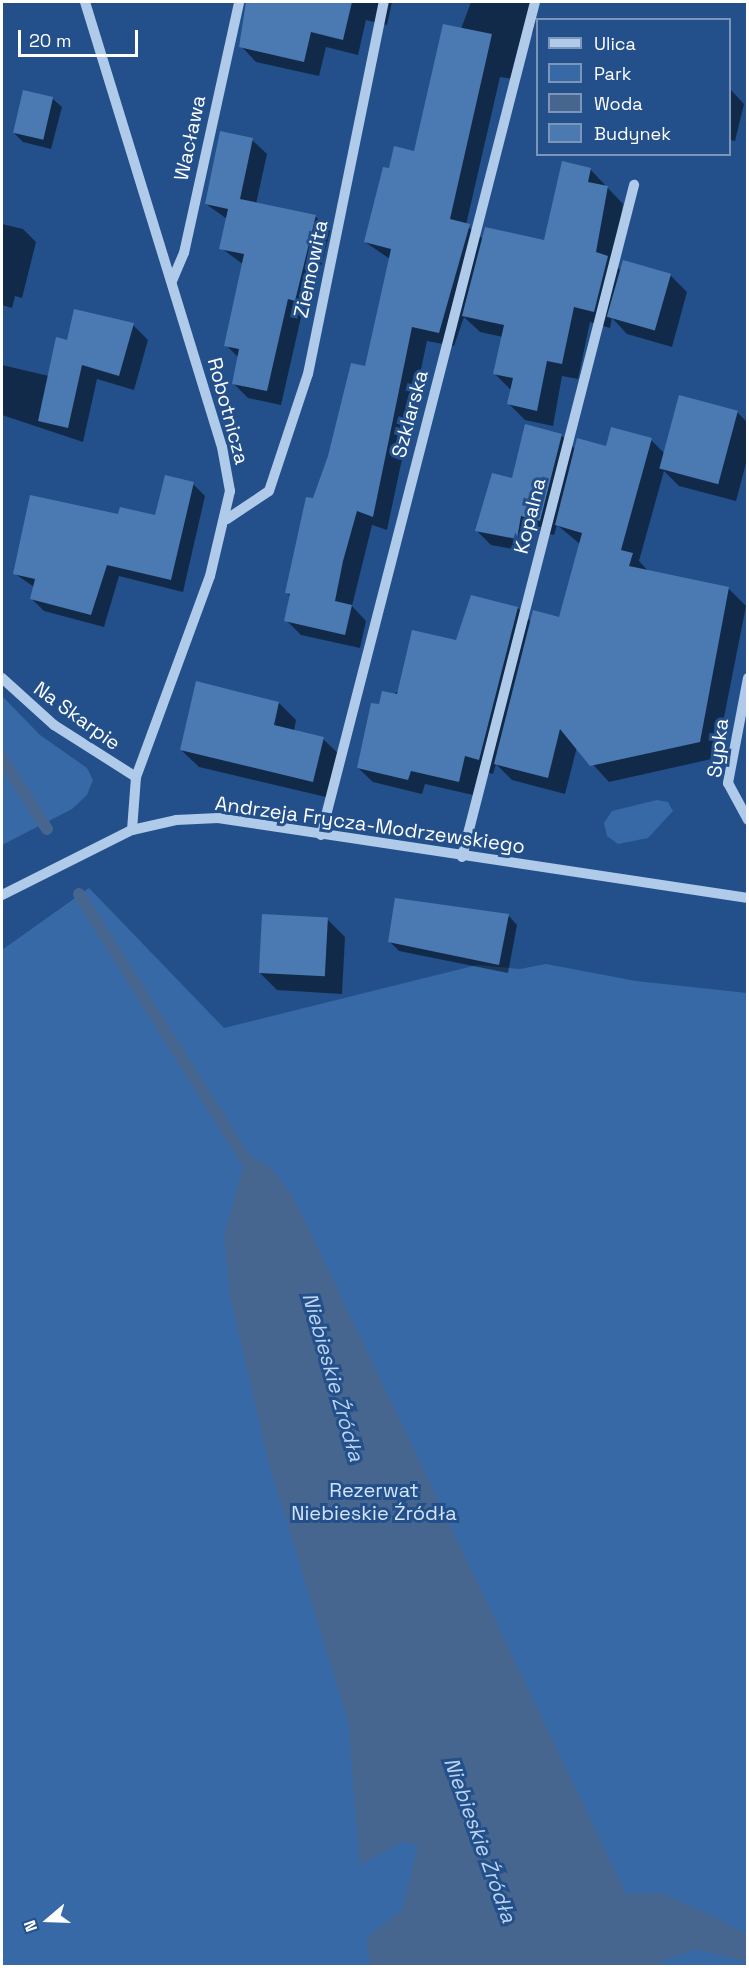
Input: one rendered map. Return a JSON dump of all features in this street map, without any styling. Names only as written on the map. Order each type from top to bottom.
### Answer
[{"type":"street","name":"Robotnicza","points":[[85,2],[222,447],[230,491],[227,519],[136,777],[132,830]]},
{"type":"street","points":[[92,22],[96,2]]},
{"type":"street","name":"Wacława","points":[[172,281],[184,253],[239,2]]},
{"type":"street","name":"Ziemowita","points":[[227,519],[268,491],[308,374],[384,2]]},
{"type":"street","name":"Szklarska","points":[[321,835],[535,2]]},
{"type":"street","name":"Kopalna","points":[[462,857],[634,185]]},
{"type":"street","name":"Na Skarpie","points":[[2,678],[46,719],[136,777]]},
{"type":"street","name":"Sypka","points":[[747,678],[728,783],[747,820]]},
{"type":"street","name":"Andrzeja Frycza-Modrzewskiego","points":[[2,895],[132,830],[176,820],[218,818],[462,857],[747,898]]},
{"type":"green space","points":[[2,696],[40,735],[87,768],[93,780],[87,795],[72,809],[2,845]]},
{"type":"green space","points":[[657,800],[668,802],[673,811],[648,838],[618,844],[607,836],[604,823],[612,811]]},
{"type":"green space","name":"Rezerwat Niebieskie Źródła","points":[[89,888],[224,1028],[477,965],[520,969],[546,964],[636,981],[747,993],[747,1966],[2,1966],[2,950]]},
{"type":"water","points":[[254,1157],[271,1168],[294,1198],[626,1894],[662,1893],[721,1920],[747,1935],[747,1962],[697,1949],[660,1962],[660,1966],[370,1966],[366,1938],[403,1909],[418,1845],[401,1842],[360,1865],[348,1720],[269,1464],[230,1295],[224,1235],[243,1166]]},
{"type":"building","points":[[246,2],[352,2],[343,40],[311,32],[304,62],[239,47]]},
{"type":"building","points":[[443,24],[492,34],[450,219],[470,224],[439,333],[412,327],[373,517],[357,511],[343,561],[335,601],[352,605],[345,635],[284,621],[290,594],[285,593],[306,497],[313,498],[328,456],[351,363],[365,366],[391,249],[364,242],[383,167],[389,168],[394,146],[414,151]]},
{"type":"building","points":[[23,90],[53,97],[43,140],[13,133]]},
{"type":"building","points":[[220,131],[253,138],[240,199],[316,215],[295,301],[288,299],[267,391],[232,384],[239,349],[224,346],[244,254],[219,249],[228,209],[205,204]]},
{"type":"building","points":[[562,161],[591,168],[588,182],[608,186],[596,252],[608,256],[594,312],[574,307],[562,364],[547,361],[537,411],[507,404],[513,378],[493,374],[504,325],[462,316],[485,227],[544,240]]},
{"type":"building","points":[[623,260],[671,274],[655,330],[607,317]]},
{"type":"building","points":[[74,309],[134,323],[119,376],[82,365],[68,428],[38,421],[56,337],[67,340]]},
{"type":"building","points":[[679,395],[738,411],[718,484],[659,468]]},
{"type":"building","points":[[525,424],[562,434],[540,521],[521,516],[517,539],[475,531],[492,473],[512,478]]},
{"type":"building","points":[[611,427],[652,438],[621,550],[633,553],[629,566],[729,587],[700,742],[590,766],[560,729],[548,778],[494,764],[533,610],[559,617],[582,533],[555,525],[577,438],[606,446]]},
{"type":"building","points":[[165,475],[194,482],[171,580],[107,565],[91,615],[30,599],[35,579],[13,574],[30,495],[118,514],[120,507],[155,515]]},
{"type":"building","points":[[471,595],[518,607],[479,760],[465,756],[459,782],[411,771],[408,780],[357,768],[371,703],[379,704],[382,691],[397,694],[412,630],[456,640]]},
{"type":"building","points":[[196,681],[279,702],[274,725],[324,737],[313,782],[180,750]]},
{"type":"building","points":[[395,898],[509,914],[499,965],[388,942]]},
{"type":"building","points":[[262,914],[328,917],[325,976],[259,973]]},
{"type":"waterway","name":"Niebieskie Źródła","points":[[2,758],[47,829]]},
{"type":"waterway","name":"Niebieskie Źródła","points":[[79,894],[255,1175]]}]
